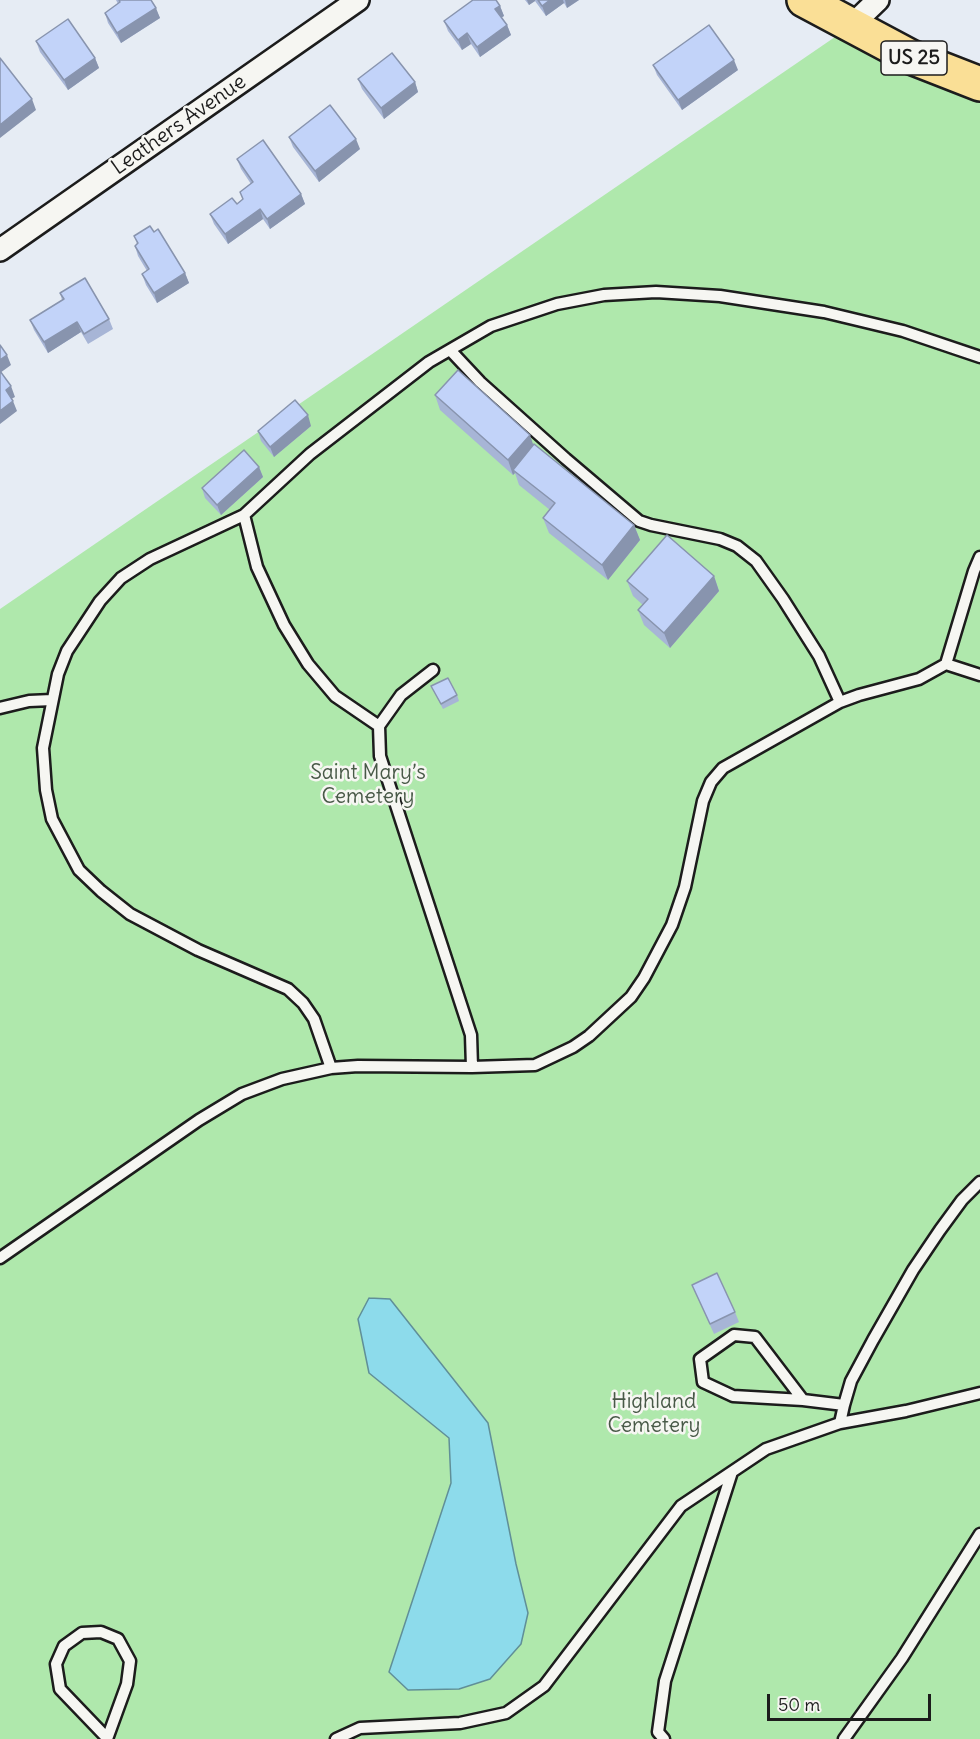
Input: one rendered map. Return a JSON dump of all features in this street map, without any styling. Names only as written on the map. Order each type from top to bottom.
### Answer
[{"type":"main road","name":"US 25","points":[[804,0],[911,57],[980,84]]},
{"type":"street","name":"Leathers Avenue","points":[[0,250],[358,0]]},
{"type":"street","points":[[851,26],[878,0]]},
{"type":"lane","points":[[331,1068],[314,1019],[288,989],[198,950],[130,914],[79,870],[52,819],[46,790],[43,748],[52,700],[58,674],[67,651],[100,601],[121,578],[150,559],[244,515],[310,454],[429,362],[490,327],[557,304],[604,295],[656,292],[720,296],[824,312],[903,331],[980,357]]},
{"type":"lane","points":[[450,350],[480,382],[639,520],[651,525],[720,539],[737,546],[756,561],[819,656],[840,702]]},
{"type":"lane","points":[[244,515],[256,567],[284,625],[308,664],[335,696],[379,726]]},
{"type":"lane","points":[[0,1258],[199,1120],[242,1094],[282,1079],[331,1068],[535,1065],[573,1047],[589,1036],[631,997],[644,978],[672,925],[685,886],[703,801],[711,782],[723,768],[840,702],[919,679],[946,664],[980,557]]},
{"type":"lane","points":[[946,664],[980,675]]},
{"type":"lane","points":[[433,670],[401,694],[379,726],[380,756],[471,1035],[472,1067]]},
{"type":"lane","points":[[0,708],[29,701],[52,700]]},
{"type":"lane","points":[[840,1423],[851,1381],[913,1270],[962,1200],[980,1182]]},
{"type":"lane","points":[[803,1400],[755,1337],[734,1335],[700,1359],[703,1382],[733,1396],[844,1405]]},
{"type":"lane","points":[[336,1739],[360,1728],[460,1723],[506,1713],[544,1686],[681,1506],[766,1449],[840,1423],[906,1411],[980,1393]]},
{"type":"lane","points":[[659,1737],[665,1681],[732,1472]]},
{"type":"lane","points":[[844,1739],[902,1658],[980,1534]]},
{"type":"lane","points":[[101,1632],[118,1639],[130,1661],[128,1684],[107,1738],[60,1689],[56,1664],[64,1646],[82,1633],[101,1632]]},
{"type":"green space","points":[[851,26],[980,84],[980,1739],[0,1739],[0,609]]},
{"type":"water","points":[[369,1298],[390,1299],[488,1423],[528,1613],[521,1644],[490,1679],[459,1689],[408,1690],[389,1672],[451,1483],[449,1438],[369,1373],[358,1319]]},
{"type":"building","points":[[119,0],[151,0],[156,8],[117,33],[105,13],[120,2]]},
{"type":"building","points":[[473,0],[496,0],[500,6],[495,9],[507,25],[477,47],[467,33],[458,40],[444,21]]},
{"type":"building","points":[[538,0],[550,0],[542,6]]},
{"type":"building","points":[[68,19],[95,58],[64,80],[36,41]]},
{"type":"building","points":[[709,25],[734,60],[678,100],[653,65]]},
{"type":"building","points":[[392,53],[415,82],[381,108],[358,79]]},
{"type":"building","points":[[0,58],[32,99],[0,125]]},
{"type":"building","points":[[330,105],[356,139],[315,171],[289,137]]},
{"type":"building","points":[[263,140],[301,194],[267,219],[260,209],[225,234],[210,214],[232,198],[237,204],[243,199],[240,192],[253,182],[237,159]]},
{"type":"building","points":[[150,226],[154,232],[158,229],[185,273],[154,293],[142,274],[149,269],[135,246],[138,243],[134,236]]},
{"type":"building","points":[[85,278],[109,319],[84,334],[77,322],[44,342],[30,320],[64,299],[60,293]]},
{"type":"building","points":[[0,345],[7,355],[0,360]]},
{"type":"building","points":[[458,370],[530,435],[508,460],[435,395]]},
{"type":"building","points":[[0,371],[11,386],[6,390],[13,401],[0,411]]},
{"type":"building","points":[[295,400],[308,415],[270,447],[258,431]]},
{"type":"building","points":[[534,444],[634,525],[602,565],[543,518],[555,503],[513,470]]},
{"type":"building","points":[[244,450],[259,467],[217,505],[202,488]]},
{"type":"building","points":[[667,535],[714,576],[664,633],[638,610],[648,599],[627,581]]},
{"type":"building","points":[[448,678],[457,695],[441,704],[431,686]]},
{"type":"building","points":[[717,1273],[735,1312],[710,1324],[692,1285]]},
{"type":"park label","name":"Saint Mary’s Cemetery","points":[[368,785]]},
{"type":"park label","name":"Highland Cemetery","points":[[654,1414]]}]
